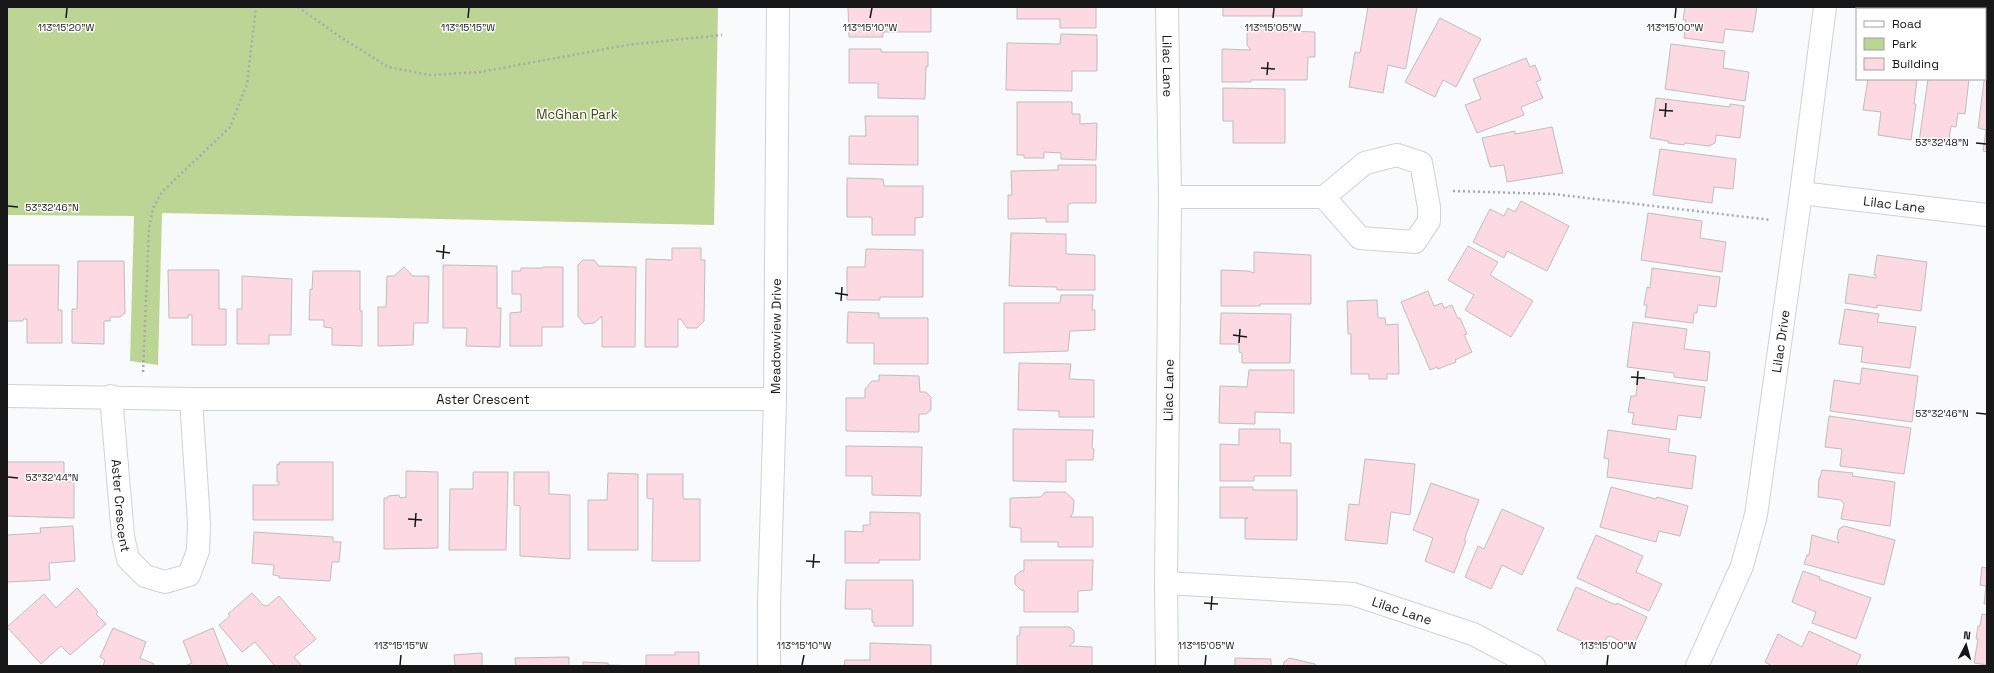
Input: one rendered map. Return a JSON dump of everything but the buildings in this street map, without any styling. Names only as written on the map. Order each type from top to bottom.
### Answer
[{"type":"street","name":"Meadowview Drive","points":[[769,666],[769,605],[775,399],[778,7]]},
{"type":"street","name":"Lilac Lane","points":[[1166,7],[1170,197],[1166,583],[1167,666]]},
{"type":"street","name":"Lilac Drive","points":[[1697,666],[1742,566],[1756,515],[1801,194],[1824,7]]},
{"type":"street","points":[[1170,197],[1324,197],[1365,163],[1397,155],[1421,163],[1429,221],[1415,242],[1360,238],[1324,197]]},
{"type":"street","name":"Lilac Lane","points":[[1801,194],[1987,215]]},
{"type":"street","name":"Aster Crescent","points":[[7,396],[111,396],[191,399],[775,399]]},
{"type":"street","name":"Aster Crescent","points":[[111,396],[123,536],[128,559],[145,576],[166,582],[189,575],[198,551],[199,523],[191,399]]},
{"type":"street","name":"Lilac Lane","points":[[1166,583],[1353,594],[1473,634],[1534,666]]},
{"type":"path","points":[[143,372],[149,229],[153,208],[162,192],[230,127],[247,84],[256,7]]},
{"type":"path","points":[[298,7],[339,36],[388,67],[430,75],[480,72],[627,45],[722,35]]},
{"type":"path","points":[[1453,190],[1553,194],[1771,220]]},
{"type":"green space","name":"McGhan Park","points":[[7,7],[718,7],[714,225],[162,213],[158,365],[130,361],[134,216],[7,215]]}]
